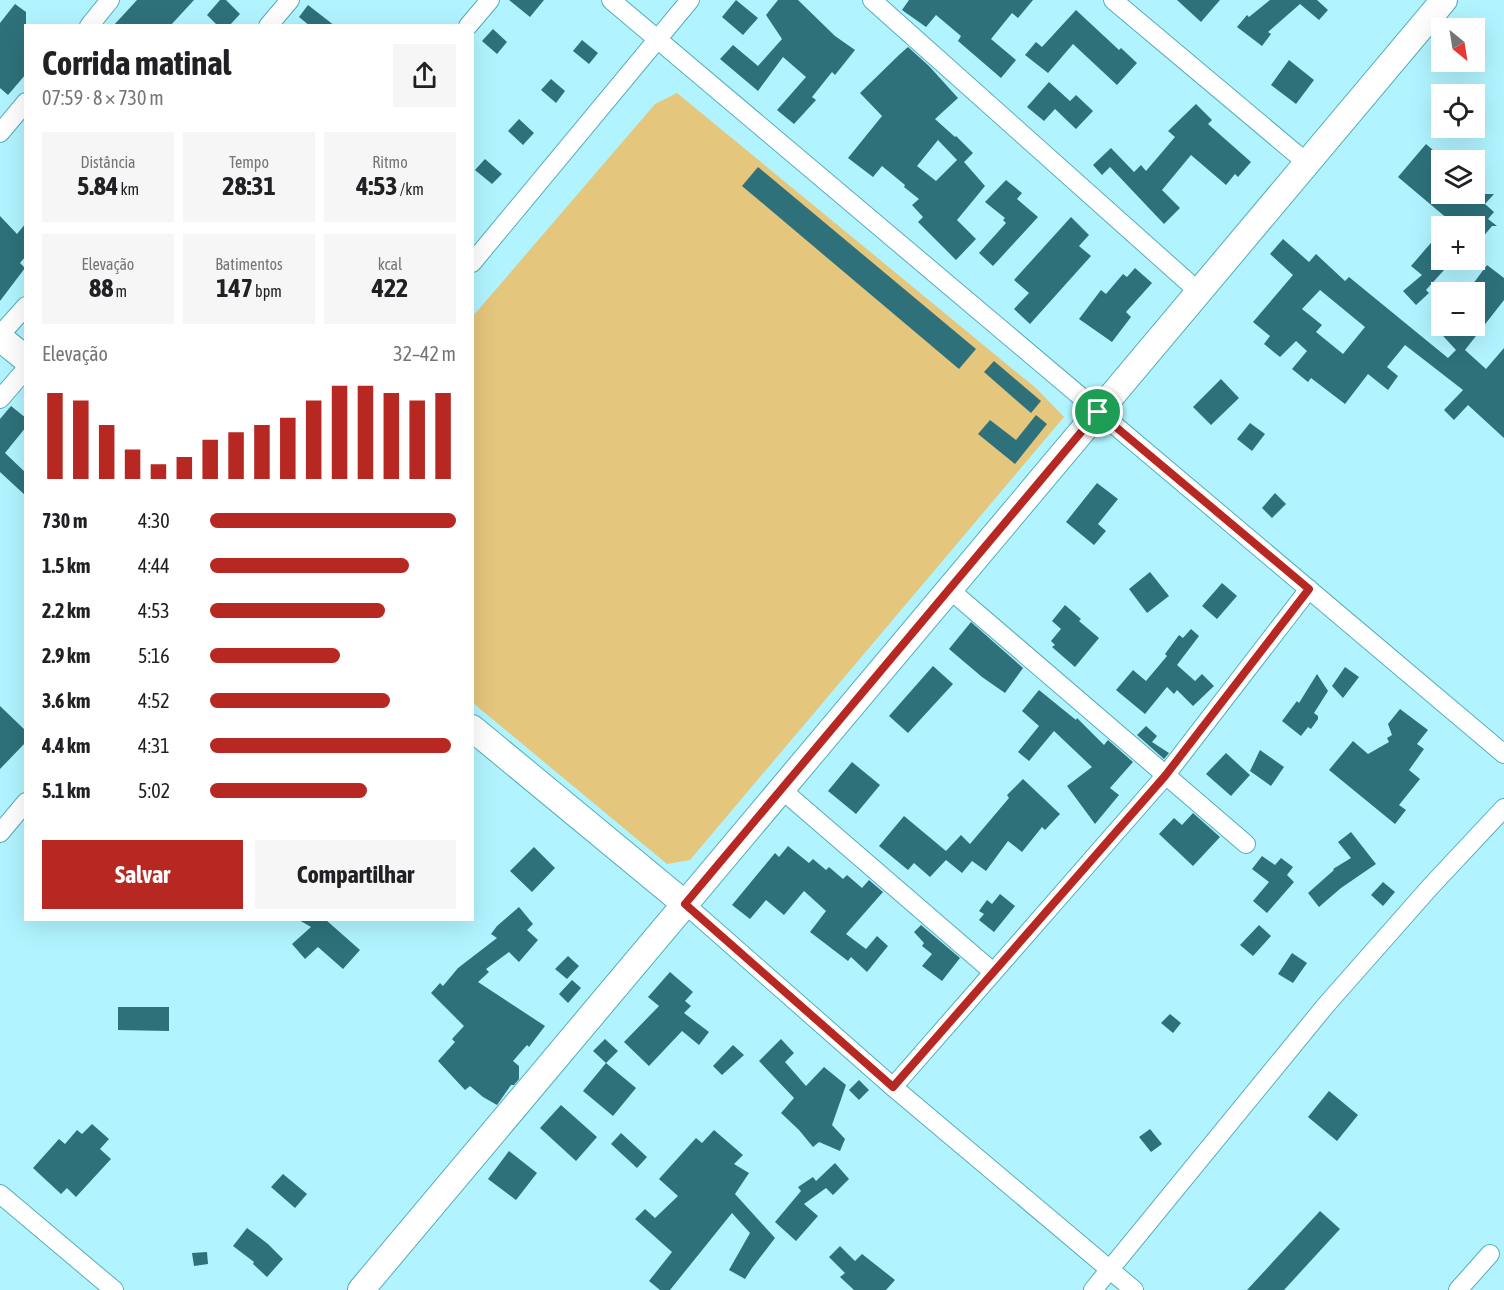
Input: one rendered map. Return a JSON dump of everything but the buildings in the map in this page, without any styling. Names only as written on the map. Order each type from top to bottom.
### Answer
[{"type":"street","points":[[91,24],[110,0]]},
{"type":"street","points":[[270,24],[290,0]]},
{"type":"street","points":[[470,24],[490,0]]},
{"type":"street","points":[[611,0],[1504,754]]},
{"type":"street","points":[[474,261],[690,0]]},
{"type":"street","points":[[872,0],[1199,292]]},
{"type":"street","points":[[1113,0],[1307,163]]},
{"type":"street","points":[[361,1290],[1444,0]]},
{"type":"street","points":[[0,133],[24,104]]},
{"type":"street","points":[[24,308],[0,337],[24,357]]},
{"type":"street","points":[[0,399],[24,371]]},
{"type":"street","points":[[949,589],[1246,844]]},
{"type":"street","points":[[893,1087],[1165,776],[1309,589]]},
{"type":"street","points":[[474,730],[685,904],[893,1087],[1134,1290]]},
{"type":"street","points":[[781,789],[993,972]]},
{"type":"street","points":[[0,833],[24,804]]},
{"type":"street","points":[[1093,1290],[1326,1005],[1431,886],[1504,808]]},
{"type":"street","points":[[0,1194],[111,1289]]},
{"type":"street","points":[[1458,1290],[1490,1254]]},
{"type":"shaded area","points":[[677,93],[1037,389],[1064,417],[690,860],[667,864],[474,704],[474,315],[655,104]]},
{"type":"route","points":[[1098,412],[1309,589],[1165,776],[893,1087],[685,904],[1098,412]]}]
